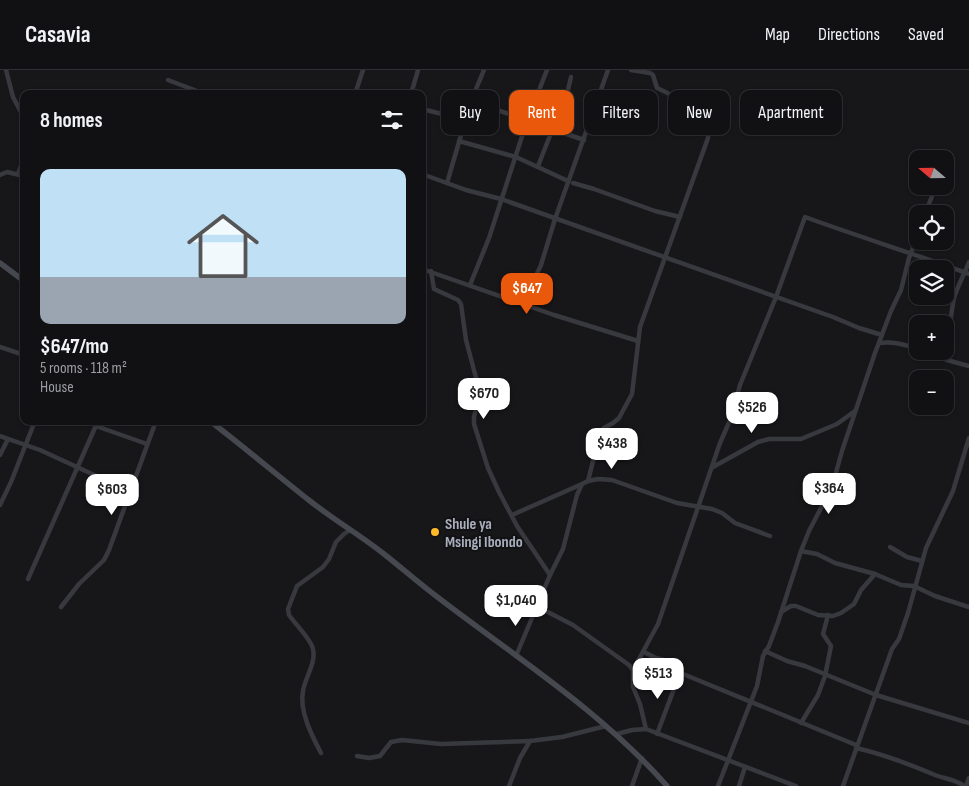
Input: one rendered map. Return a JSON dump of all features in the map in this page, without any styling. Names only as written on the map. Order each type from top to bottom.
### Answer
[{"type":"main road","points":[[0,263],[20,278]]},
{"type":"main road","points":[[215,425],[310,501],[382,553],[438,598],[618,734],[667,786]]},
{"type":"street","points":[[6,70],[13,97],[20,110]]},
{"type":"street","points":[[356,90],[363,70]]},
{"type":"street","points":[[412,90],[418,70]]},
{"type":"street","points":[[476,90],[484,70]]},
{"type":"street","points":[[539,90],[547,70]]},
{"type":"street","points":[[524,303],[540,265],[555,219],[571,182],[608,70]]},
{"type":"street","points":[[588,481],[600,433],[618,418],[632,394],[640,327],[708,138],[708,126],[703,118],[674,96],[655,86],[653,75],[632,70]]},
{"type":"street","points":[[568,90],[571,77]]},
{"type":"street","points":[[168,80],[194,90]]},
{"type":"street","points":[[426,110],[441,114]]},
{"type":"street","points":[[446,183],[461,135]]},
{"type":"street","points":[[470,285],[489,238],[523,135]]},
{"type":"street","points":[[538,166],[550,135]]},
{"type":"street","points":[[569,135],[584,140]]},
{"type":"street","points":[[459,142],[516,157],[571,182],[594,188],[655,211],[680,217]]},
{"type":"street","points":[[0,175],[7,172],[20,175]]},
{"type":"street","points":[[426,176],[466,190],[501,199],[882,335]]},
{"type":"street","points":[[646,730],[640,704],[633,687],[633,670],[658,624],[720,443],[731,418],[740,385],[776,297],[805,217],[967,273]]},
{"type":"street","points":[[718,786],[757,686],[766,651],[801,551],[832,486],[842,451],[882,335],[901,290],[912,250]]},
{"type":"street","points":[[952,315],[954,297],[960,280],[967,273],[969,262]]},
{"type":"street","points":[[426,270],[554,315],[638,341]]},
{"type":"street","points":[[431,271],[434,289],[458,300],[461,304],[466,340],[480,393],[474,424],[488,468],[522,534],[550,575]]},
{"type":"street","points":[[880,343],[888,342],[909,346]]},
{"type":"street","points":[[0,347],[20,354]]},
{"type":"street","points":[[947,360],[969,366]]},
{"type":"street","points":[[713,467],[758,442],[769,438],[801,439],[836,424],[856,410]]},
{"type":"street","points":[[0,505],[11,482],[32,425]]},
{"type":"street","points":[[28,579],[97,425]]},
{"type":"street","points":[[100,425],[147,444]]},
{"type":"street","points":[[61,607],[79,584],[104,560],[113,541],[154,425]]},
{"type":"street","points":[[0,436],[130,489]]},
{"type":"street","points":[[843,786],[892,649],[899,638],[908,613],[914,586],[931,535],[952,494],[969,438]]},
{"type":"street","points":[[0,454],[8,439]]},
{"type":"street","points":[[512,515],[588,481],[598,479],[612,480],[639,488],[658,497],[718,510],[735,523],[770,536]]},
{"type":"street","points":[[516,656],[536,606],[563,549],[572,522],[574,504],[582,484]]},
{"type":"street","points":[[321,753],[309,726],[302,700],[304,682],[312,662],[312,647],[293,621],[288,609],[297,586],[322,567],[329,559],[336,542],[350,530]]},
{"type":"street","points":[[890,547],[907,556],[922,560]]},
{"type":"street","points":[[801,551],[817,554],[835,563],[875,574],[901,585],[914,586],[935,596],[969,607]]},
{"type":"street","points":[[781,612],[788,607],[796,606],[818,615],[828,616],[841,613],[848,609],[875,574]]},
{"type":"street","points":[[536,606],[573,625],[626,662],[633,670]]},
{"type":"street","points":[[801,723],[818,695],[825,676],[832,646],[823,634],[828,616]]},
{"type":"street","points":[[766,651],[787,662],[805,666],[825,676],[876,695],[969,723]]},
{"type":"street","points":[[644,652],[668,661],[680,672],[856,747],[955,780],[965,786],[969,778]]},
{"type":"street","points":[[657,734],[680,672]]},
{"type":"street","points":[[357,756],[369,758],[380,756],[392,742],[402,740],[441,744],[530,741],[606,726]]},
{"type":"street","points":[[618,734],[632,730],[646,730],[796,786]]},
{"type":"street","points":[[509,786],[520,758],[530,741]]},
{"type":"street","points":[[632,786],[642,758]]},
{"type":"street","points":[[739,786],[745,767]]},
{"type":"place","name":"Shule ya Msingi Ibondo","points":[[435,532]]}]
